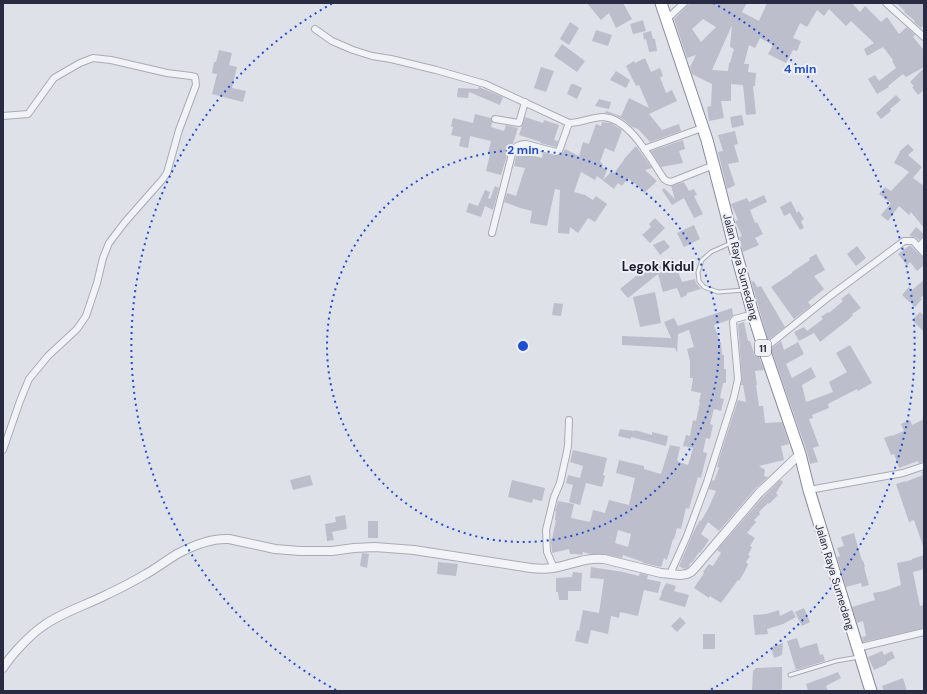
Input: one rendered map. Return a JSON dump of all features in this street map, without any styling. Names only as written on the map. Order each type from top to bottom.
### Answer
[{"type":"highway","name":"Jalan Raya Sumedang","points":[[661,3],[714,165],[753,314],[800,454],[809,490],[871,691]]},
{"type":"street","points":[[667,19],[684,3]]},
{"type":"street","points":[[886,3],[924,37]]},
{"type":"street","points":[[315,29],[332,41],[353,50],[485,84],[569,123],[576,123],[603,117],[619,122],[627,128],[667,181],[671,182],[714,165]]},
{"type":"street","points":[[3,116],[28,114],[54,78],[80,63],[93,58],[111,60],[167,73],[195,77],[196,81],[196,85],[179,130],[167,173],[109,243],[103,258],[97,283],[86,316],[77,329],[48,356],[29,379],[3,450]]},
{"type":"street","points":[[495,119],[519,123],[525,102]]},
{"type":"street","points":[[492,233],[513,150],[517,145],[526,144],[556,152],[559,151],[569,123]]},
{"type":"street","points":[[644,149],[702,128]]},
{"type":"street","points":[[764,349],[830,296],[904,241],[913,241],[924,253]]},
{"type":"street","points":[[919,247],[924,241]]},
{"type":"street","points":[[670,574],[687,536],[707,482],[736,391],[738,379],[734,322],[735,319],[753,314]]},
{"type":"street","points":[[554,568],[547,552],[546,530],[554,497],[560,483],[568,446],[569,420]]},
{"type":"street","points":[[3,668],[8,660],[25,642],[42,626],[57,617],[108,595],[147,574],[179,553],[194,546],[223,539],[275,549],[300,551],[332,551],[354,548],[414,550],[544,569],[595,558],[661,573],[680,575],[687,574],[692,572],[759,493],[800,454]]},
{"type":"street","points":[[809,490],[903,473],[924,466]]},
{"type":"street","points":[[859,652],[924,632]]},
{"type":"lane","points":[[733,242],[711,252],[702,260],[698,272],[699,281],[704,287],[718,292],[746,289]]},
{"type":"lane","points":[[790,675],[836,661],[859,652]]},
{"type":"building","points":[[587,3],[623,3],[632,19],[616,28],[609,13],[601,20]]},
{"type":"building","points":[[690,3],[747,3],[742,12],[759,21],[767,3],[852,3],[860,12],[865,6],[881,22],[887,17],[899,34],[907,27],[915,35],[913,37],[924,50],[924,67],[906,77],[903,74],[888,86],[889,87],[877,94],[868,79],[875,75],[879,81],[896,68],[892,61],[893,60],[883,47],[867,56],[864,49],[874,43],[851,21],[846,26],[829,9],[824,16],[817,10],[807,27],[800,23],[793,38],[801,41],[797,51],[793,50],[786,63],[768,54],[773,45],[760,38],[755,48],[749,45],[744,64],[749,64],[748,72],[756,73],[755,86],[753,86],[756,114],[746,115],[743,85],[731,84],[731,101],[721,101],[724,118],[709,121],[707,107],[711,106],[712,84],[692,74],[690,67],[696,55],[687,58],[674,19]],"holes":[[[703,19],[716,27],[701,42],[692,29]],[[732,25],[730,47],[734,49],[728,71],[712,70]]]},
{"type":"building","points":[[896,3],[924,3],[924,25],[921,28]]},
{"type":"building","points":[[643,20],[646,31],[633,34],[630,24]]},
{"type":"building","points":[[570,22],[579,28],[569,45],[560,39]]},
{"type":"building","points":[[596,30],[612,35],[608,46],[592,41]]},
{"type":"building","points":[[651,31],[653,39],[655,39],[657,51],[649,52],[643,33]]},
{"type":"building","points":[[562,44],[585,61],[577,72],[554,56]]},
{"type":"building","points":[[219,50],[232,53],[229,65],[237,67],[232,88],[246,91],[243,102],[212,94],[217,74],[212,73],[214,62],[216,62]]},
{"type":"building","points":[[645,58],[651,72],[660,68],[663,76],[660,77],[666,93],[672,90],[677,101],[649,114],[662,130],[679,124],[681,131],[650,142],[638,129],[632,127],[615,115],[605,113],[606,111],[621,116],[629,98],[649,108],[639,85],[636,86],[626,66],[634,61],[635,63]]},
{"type":"building","points":[[541,67],[554,71],[546,92],[534,88]]},
{"type":"building","points":[[924,68],[924,90],[918,95],[912,87],[914,86],[910,82]]},
{"type":"building","points":[[616,71],[630,80],[626,88],[610,80]]},
{"type":"building","points":[[571,84],[582,88],[577,99],[567,94]]},
{"type":"building","points":[[479,87],[503,97],[500,105],[469,92],[468,98],[457,97],[458,88],[478,89]]},
{"type":"building","points":[[896,95],[901,100],[881,119],[876,113]]},
{"type":"building","points":[[599,99],[611,102],[609,109],[595,106]]},
{"type":"building","points":[[475,114],[491,118],[491,127],[504,131],[506,125],[518,128],[513,144],[509,149],[501,175],[486,171],[491,141],[470,136],[468,148],[459,146],[461,137],[451,135],[453,118],[473,123]]},
{"type":"building","points":[[742,115],[744,125],[732,128],[730,117]]},
{"type":"building","points":[[525,117],[543,123],[544,120],[559,125],[554,140],[558,141],[556,147],[519,135]]},
{"type":"building","points":[[602,122],[611,123],[622,130],[614,152],[605,148],[600,162],[603,164],[602,167],[607,170],[603,180],[611,172],[614,173],[636,146],[652,168],[645,170],[657,181],[644,193],[628,178],[622,186],[618,183],[614,189],[597,176],[595,180],[581,172],[574,192],[585,195],[593,200],[596,196],[607,204],[595,222],[588,218],[578,233],[570,227],[569,234],[558,233],[560,190],[555,189],[547,226],[530,223],[532,211],[504,202],[507,193],[516,196],[525,168],[514,166],[517,152],[542,158],[543,153],[555,156],[563,153],[565,149],[579,156],[583,142],[589,144],[596,124],[601,126]]},
{"type":"building","points":[[735,131],[738,144],[734,145],[739,162],[728,164],[735,185],[727,189],[718,152],[723,151],[718,135]]},
{"type":"building","points":[[683,140],[685,149],[679,151],[683,163],[661,167],[651,151]]},
{"type":"building","points":[[908,144],[914,150],[908,155],[922,167],[913,178],[924,186],[924,228],[911,212],[909,215],[899,206],[888,221],[881,215],[891,203],[879,194],[885,187],[891,191],[909,172],[894,163],[899,152]]},
{"type":"building","points":[[684,182],[689,191],[694,189],[697,195],[694,196],[703,214],[694,218],[684,198],[672,205],[662,190],[664,188],[675,199],[671,186]]},
{"type":"building","points":[[495,186],[499,188],[493,210],[485,206],[481,217],[466,212],[469,203],[478,206],[485,190],[490,192],[488,198],[490,199]]},
{"type":"building","points":[[764,195],[767,202],[750,210],[755,223],[757,222],[763,234],[755,238],[759,245],[743,252],[739,237],[742,236],[735,221],[738,220],[731,204],[747,198],[749,202]]},
{"type":"building","points":[[791,201],[797,213],[799,211],[804,219],[801,221],[804,228],[800,230],[790,213],[784,216],[780,207]]},
{"type":"building","points":[[655,218],[665,228],[650,243],[642,235],[651,227],[649,224]]},
{"type":"building","points":[[694,225],[700,239],[684,247],[677,233]]},
{"type":"building","points":[[916,227],[924,234],[924,236],[919,240],[915,237],[909,236]]},
{"type":"building","points":[[664,240],[670,247],[660,255],[653,245]]},
{"type":"building","points":[[857,246],[866,258],[856,266],[847,254]]},
{"type":"building","points":[[909,246],[924,257],[924,265],[917,271],[910,262],[907,265],[898,254]]},
{"type":"building","points":[[816,254],[825,270],[814,276],[824,289],[808,302],[811,306],[794,319],[771,287],[810,260],[809,258]]},
{"type":"building","points":[[673,258],[682,282],[695,279],[696,283],[701,289],[687,293],[687,295],[681,298],[677,288],[663,292],[658,274],[628,298],[620,289],[646,268]]},
{"type":"building","points":[[750,277],[752,282],[754,281],[757,287],[761,286],[785,327],[768,340]]},
{"type":"building","points":[[924,280],[924,295],[920,298],[922,299],[915,307],[902,295],[909,287],[912,290]]},
{"type":"building","points":[[655,292],[661,323],[640,327],[633,297]]},
{"type":"building","points":[[849,293],[861,308],[820,342],[814,333],[799,341],[794,332],[804,327],[807,331],[823,319],[821,317],[828,312],[829,313],[843,301],[841,299]]},
{"type":"building","points":[[554,303],[563,304],[561,316],[552,315]]},
{"type":"building","points":[[732,308],[733,315],[729,320],[714,325],[721,342],[722,355],[724,355],[724,369],[726,369],[726,383],[723,383],[720,398],[724,399],[721,411],[714,409],[710,424],[713,425],[710,439],[706,438],[703,452],[707,453],[701,478],[698,477],[689,509],[686,508],[681,529],[677,528],[667,560],[664,558],[661,567],[643,563],[623,555],[622,558],[604,554],[590,554],[583,552],[582,555],[570,554],[569,549],[552,553],[551,539],[556,520],[555,511],[558,501],[574,504],[571,518],[590,522],[593,510],[605,513],[609,500],[629,505],[635,478],[616,473],[619,460],[644,466],[644,469],[661,474],[670,445],[680,447],[677,461],[688,465],[693,448],[683,446],[686,435],[690,436],[693,420],[696,421],[701,393],[691,391],[693,378],[690,378],[690,361],[687,349],[694,347],[689,330],[678,334],[677,353],[675,348],[622,345],[622,336],[671,338],[664,322],[674,318],[678,326]],"holes":[[[618,530],[631,534],[628,547],[615,543]]]},
{"type":"building","points":[[920,312],[924,316],[924,332],[912,320]]},
{"type":"building","points":[[744,322],[748,341],[750,341],[755,356],[758,354],[764,370],[755,371],[759,406],[763,406],[765,423],[782,422],[789,444],[781,446],[784,460],[759,466],[765,470],[764,476],[768,477],[755,489],[719,531],[708,522],[701,534],[709,540],[688,568],[684,569],[679,566],[694,531],[708,509],[716,491],[709,489],[719,468],[717,467],[719,459],[738,400],[746,402],[743,385],[741,385],[742,379],[738,324]]},
{"type":"building","points":[[781,341],[784,350],[798,342],[804,354],[786,364],[792,378],[811,367],[816,377],[802,385],[806,402],[833,392],[829,382],[847,372],[836,353],[850,345],[872,383],[828,404],[829,408],[812,415],[813,418],[809,419],[819,446],[813,448],[818,462],[810,464],[771,349]]},
{"type":"building","points":[[924,419],[924,462],[918,463],[918,461],[899,468],[894,454],[891,455],[884,438],[904,431],[901,424],[910,420],[912,425]]},
{"type":"building","points":[[620,429],[635,430],[652,435],[652,432],[668,436],[666,446],[631,437],[631,439],[618,436]]},
{"type":"building","points":[[573,450],[607,458],[602,487],[586,483],[580,505],[569,502],[573,485],[566,483],[568,475],[580,478],[583,466],[570,462]]},
{"type":"building","points":[[924,471],[923,546],[914,520],[909,522],[896,484],[923,475],[921,472]]},
{"type":"building","points":[[310,475],[313,485],[293,490],[290,480]]},
{"type":"building","points":[[512,480],[545,488],[542,501],[533,499],[532,503],[508,497]]},
{"type":"building","points":[[780,480],[783,482],[776,493],[778,495],[759,512],[760,514],[754,520],[756,522],[747,533],[755,538],[750,546],[752,547],[748,555],[750,556],[746,562],[748,564],[739,581],[738,580],[721,603],[710,596],[709,598],[694,588],[709,564],[713,566],[721,553],[717,550],[763,497]]},
{"type":"building","points":[[345,515],[347,529],[332,532],[334,540],[327,541],[325,524],[336,522],[335,517]]},
{"type":"building","points":[[368,521],[378,521],[378,538],[368,538]]},
{"type":"building","points":[[854,533],[869,585],[862,587],[861,583],[846,587],[837,557],[840,556],[837,548],[844,546],[841,537]]},
{"type":"building","points":[[362,553],[369,554],[367,568],[360,566]]},
{"type":"building","points":[[924,555],[924,569],[913,572],[920,606],[924,605],[924,628],[863,642],[862,637],[866,636],[863,621],[857,623],[852,607],[875,600],[873,593],[901,585],[897,563],[912,560]]},
{"type":"building","points":[[438,562],[458,564],[456,576],[437,574]]},
{"type":"building","points":[[591,567],[639,576],[640,573],[648,575],[647,579],[661,582],[658,593],[644,590],[638,616],[620,612],[619,618],[611,616],[608,634],[591,630],[588,644],[575,641],[577,630],[579,631],[583,610],[599,613],[604,579],[590,578]]},
{"type":"building","points":[[573,572],[582,573],[581,591],[568,591],[568,600],[559,600],[558,592],[556,592],[556,578],[572,577]]},
{"type":"building","points":[[666,583],[676,586],[674,591],[689,595],[685,607],[659,600]]},
{"type":"building","points":[[804,608],[810,622],[802,626],[795,612]]},
{"type":"building","points":[[779,610],[780,616],[792,610],[796,617],[783,624],[767,629],[768,634],[755,635],[753,615],[766,614]]},
{"type":"building","points":[[680,617],[686,623],[677,632],[671,626]]},
{"type":"building","points":[[703,634],[715,634],[715,649],[703,649]]},
{"type":"building","points":[[797,638],[800,648],[817,643],[820,655],[823,654],[825,661],[796,670],[787,641]]},
{"type":"building","points":[[783,643],[782,655],[774,658],[771,647]]},
{"type":"building","points":[[882,651],[884,655],[892,651],[895,658],[887,662],[887,664],[874,670],[868,657]]},
{"type":"building","points":[[782,667],[782,691],[752,691],[753,671],[756,668]]},
{"type":"building","points":[[838,672],[841,678],[826,686],[828,691],[808,691],[806,684]]},
{"type":"building","points":[[903,678],[907,691],[884,691],[882,686]]},
{"type":"district","name":"Legok Kidul","points":[[658,266]]}]
